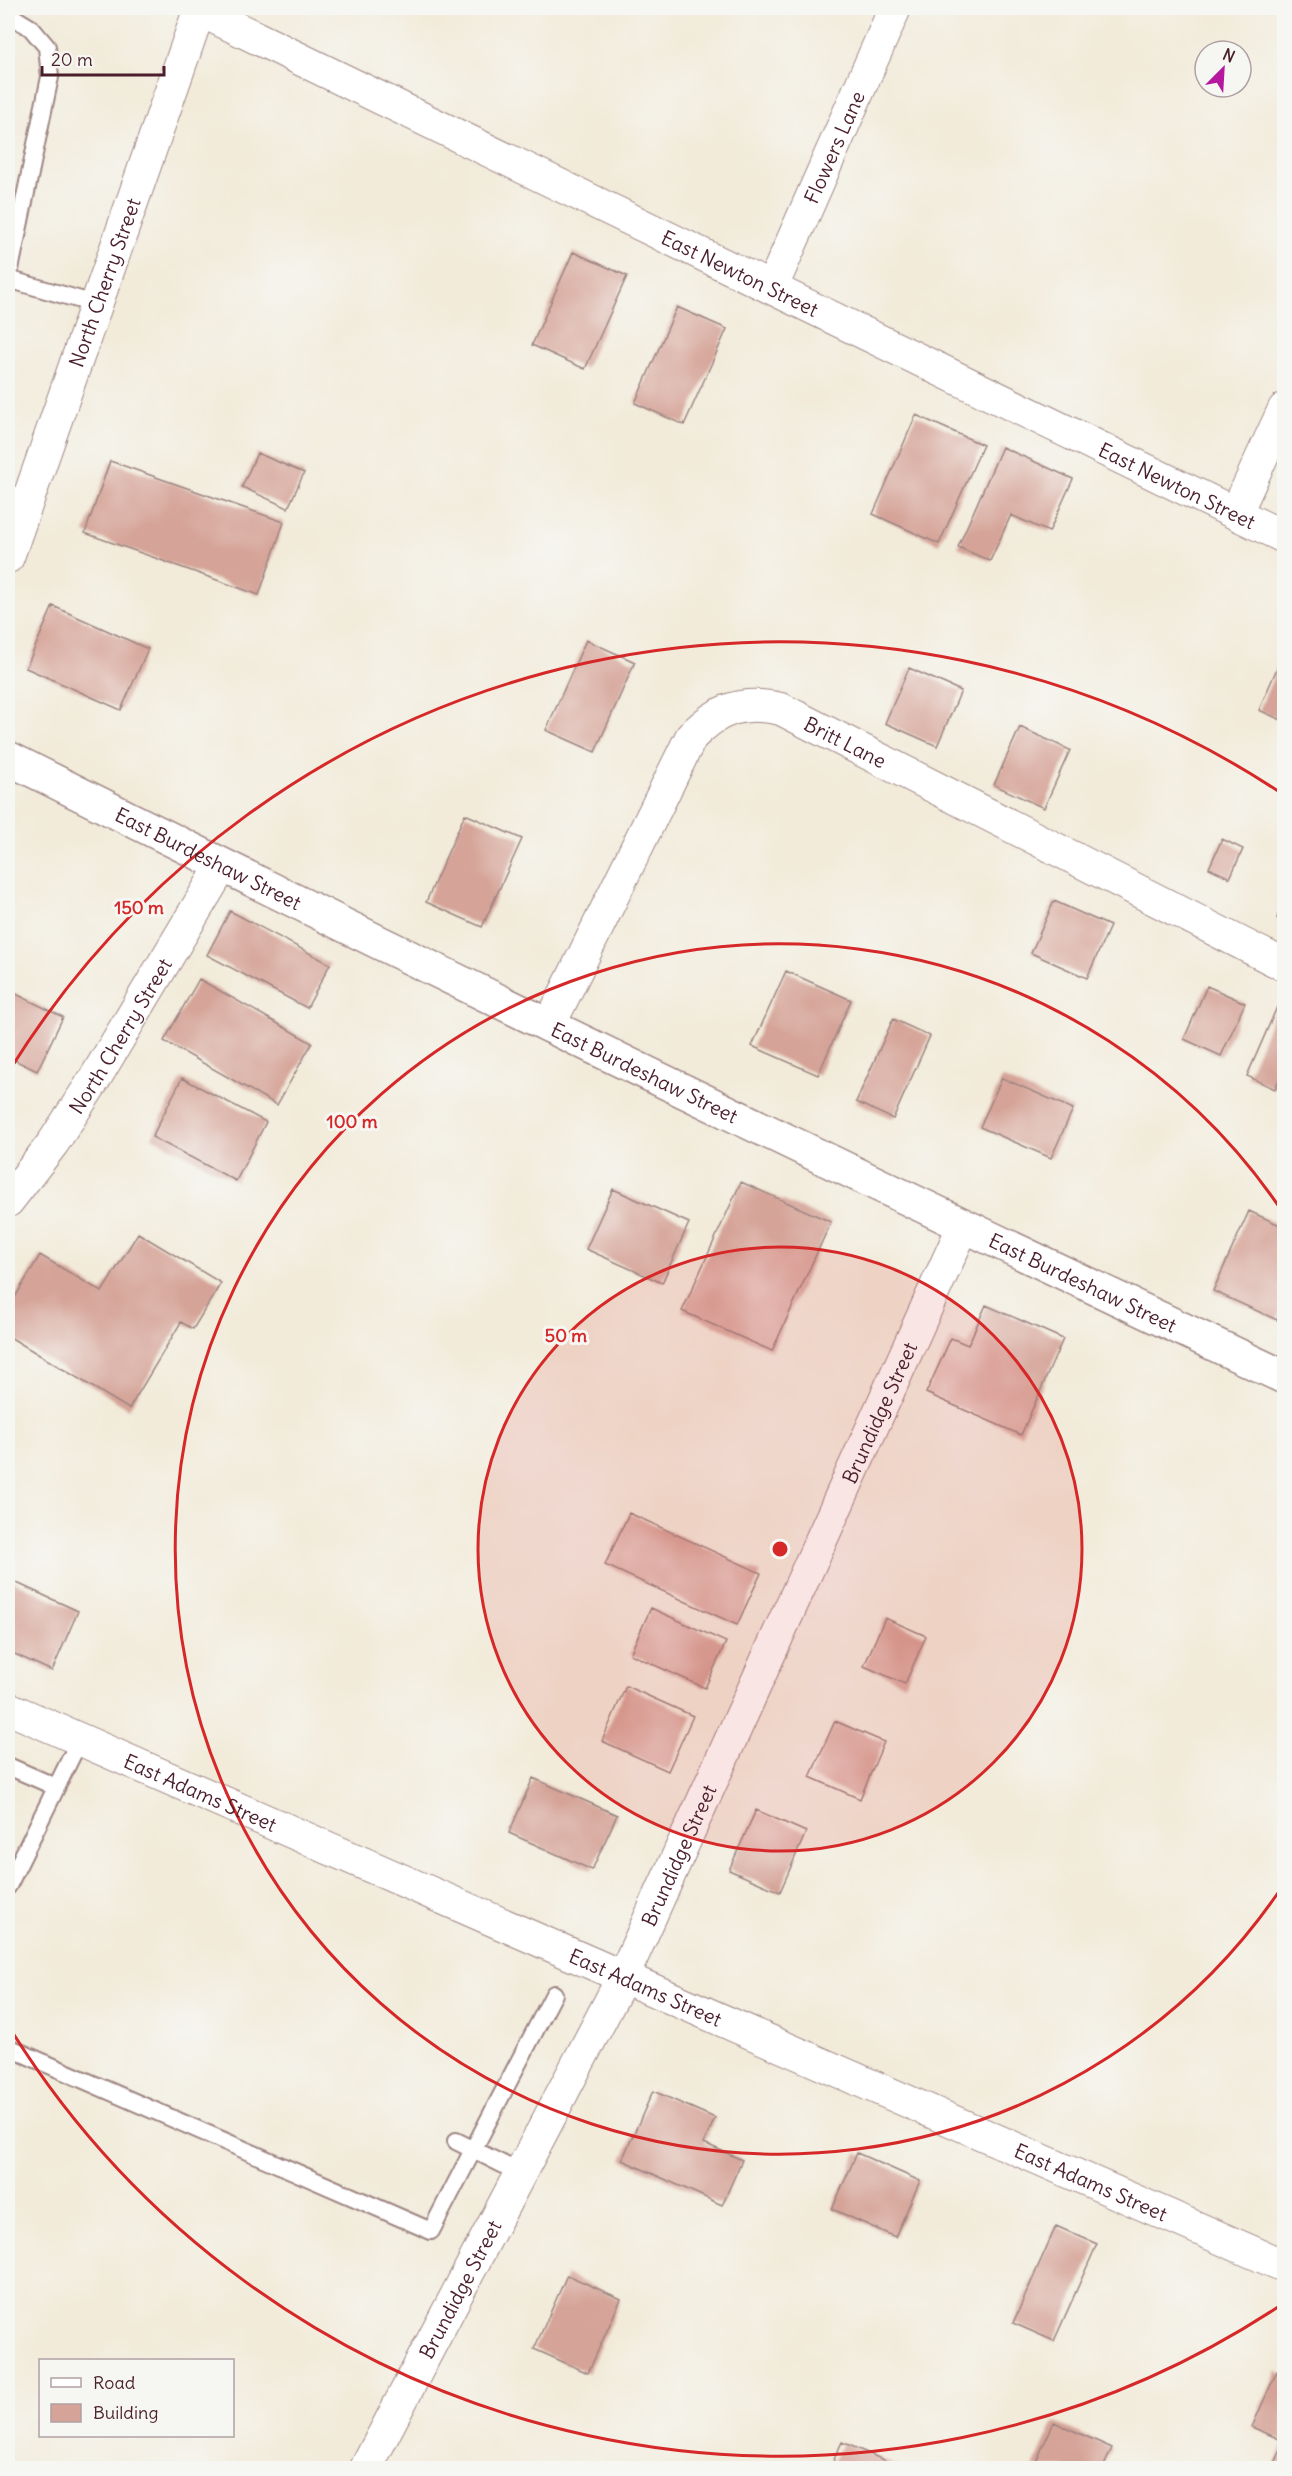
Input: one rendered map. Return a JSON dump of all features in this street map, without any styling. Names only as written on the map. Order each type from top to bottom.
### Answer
[{"type":"street","name":"East Newton Street","points":[[198,8],[1284,537]]},
{"type":"street","name":"North Cherry Street","points":[[8,557],[98,305],[198,8]]},
{"type":"street","name":"Flowers Lane","points":[[772,287],[896,8]]},
{"type":"street","points":[[1236,513],[1284,409]]},
{"type":"street","name":"Britt Lane","points":[[549,1026],[690,737],[713,717],[742,706],[762,705],[781,709],[1284,965]]},
{"type":"street","name":"East Burdeshaw Street","points":[[8,758],[222,866],[963,1227],[1284,1377]]},
{"type":"street","name":"North Cherry Street","points":[[8,1201],[53,1143],[94,1080],[222,866]]},
{"type":"street","name":"Brundidge Street","points":[[366,2469],[623,1977],[963,1227]]},
{"type":"street","name":"East Adams Street","points":[[8,1708],[1284,2266]]},
{"type":"lane","points":[[8,14],[31,28],[47,46],[50,77],[8,279],[98,305]]},
{"type":"lane","points":[[8,1886],[80,1739]]},
{"type":"lane","points":[[8,1766],[56,1787]]},
{"type":"lane","points":[[8,2047],[432,2231],[554,1994]]},
{"type":"lane","points":[[456,2141],[520,2173]]},
{"type":"building","points":[[573,252],[627,276],[585,369],[532,345]]},
{"type":"building","points":[[677,307],[727,329],[684,425],[635,403]]},
{"type":"building","points":[[916,415],[983,445],[939,544],[873,514]]},
{"type":"building","points":[[1002,447],[1073,479],[1049,532],[1011,515],[990,561],[958,547]]},
{"type":"building","points":[[257,453],[304,473],[288,508],[242,487]]},
{"type":"building","points":[[110,461],[284,522],[259,595],[85,533]]},
{"type":"building","points":[[53,606],[148,649],[121,710],[26,668]]},
{"type":"building","points":[[586,640],[635,662],[595,752],[546,730]]},
{"type":"building","points":[[1284,652],[1284,721],[1259,710]]},
{"type":"building","points":[[909,668],[961,691],[937,746],[885,723]]},
{"type":"building","points":[[1020,727],[1070,750],[1044,808],[994,785]]},
{"type":"building","points":[[465,814],[522,839],[482,927],[426,902]]},
{"type":"building","points":[[1222,839],[1243,849],[1230,878],[1209,868]]},
{"type":"building","points":[[1284,900],[1284,921],[1277,918]]},
{"type":"building","points":[[1054,901],[1110,926],[1087,978],[1031,953]]},
{"type":"building","points":[[230,911],[330,964],[307,1008],[207,955]]},
{"type":"building","points":[[786,971],[851,1000],[818,1075],[752,1046]]},
{"type":"building","points":[[199,979],[312,1043],[277,1105],[164,1041]]},
{"type":"building","points":[[1207,986],[1245,1003],[1221,1056],[1184,1039]]},
{"type":"building","points":[[8,990],[63,1017],[37,1071],[8,1057]]},
{"type":"building","points":[[1277,1007],[1284,1010],[1284,1067],[1275,1089],[1247,1076]]},
{"type":"building","points":[[893,1019],[930,1036],[893,1119],[856,1102]]},
{"type":"building","points":[[182,1078],[266,1122],[236,1181],[152,1137]]},
{"type":"building","points":[[1002,1078],[1073,1109],[1051,1158],[980,1127]]},
{"type":"building","points":[[741,1182],[831,1222],[772,1351],[682,1311]]},
{"type":"building","points":[[613,1189],[689,1223],[662,1283],[586,1249]]},
{"type":"building","points":[[1249,1211],[1284,1227],[1284,1302],[1277,1320],[1213,1291]]},
{"type":"building","points":[[138,1233],[221,1283],[193,1329],[181,1322],[129,1409],[8,1336],[8,1309],[40,1255],[102,1292]]},
{"type":"building","points":[[986,1305],[1063,1339],[1021,1435],[926,1393],[951,1338],[968,1345]]},
{"type":"building","points":[[629,1513],[761,1573],[737,1625],[605,1565]]},
{"type":"building","points":[[8,1579],[78,1611],[52,1671],[8,1651]]},
{"type":"building","points":[[651,1608],[726,1642],[705,1688],[630,1654]]},
{"type":"building","points":[[885,1618],[926,1636],[905,1684],[864,1666]]},
{"type":"building","points":[[626,1686],[693,1716],[668,1771],[602,1741]]},
{"type":"building","points":[[835,1721],[884,1742],[860,1799],[810,1777]]},
{"type":"building","points":[[533,1778],[617,1815],[592,1870],[509,1833]]},
{"type":"building","points":[[756,1810],[806,1832],[780,1892],[729,1870]]},
{"type":"building","points":[[653,2091],[715,2118],[704,2143],[742,2160],[722,2205],[622,2160]]},
{"type":"building","points":[[857,2153],[920,2181],[895,2237],[832,2209]]},
{"type":"building","points":[[1056,2226],[1097,2244],[1054,2341],[1013,2323]]},
{"type":"building","points":[[567,2275],[621,2299],[588,2373],[534,2349]]},
{"type":"building","points":[[1277,2371],[1284,2375],[1284,2441],[1252,2427]]},
{"type":"building","points":[[1054,2422],[1112,2448],[1103,2468],[1033,2468]]},
{"type":"building","points":[[842,2442],[902,2468],[830,2468]]},
{"type":"building","points":[[1284,2442],[1284,2468],[1273,2468]]}]
